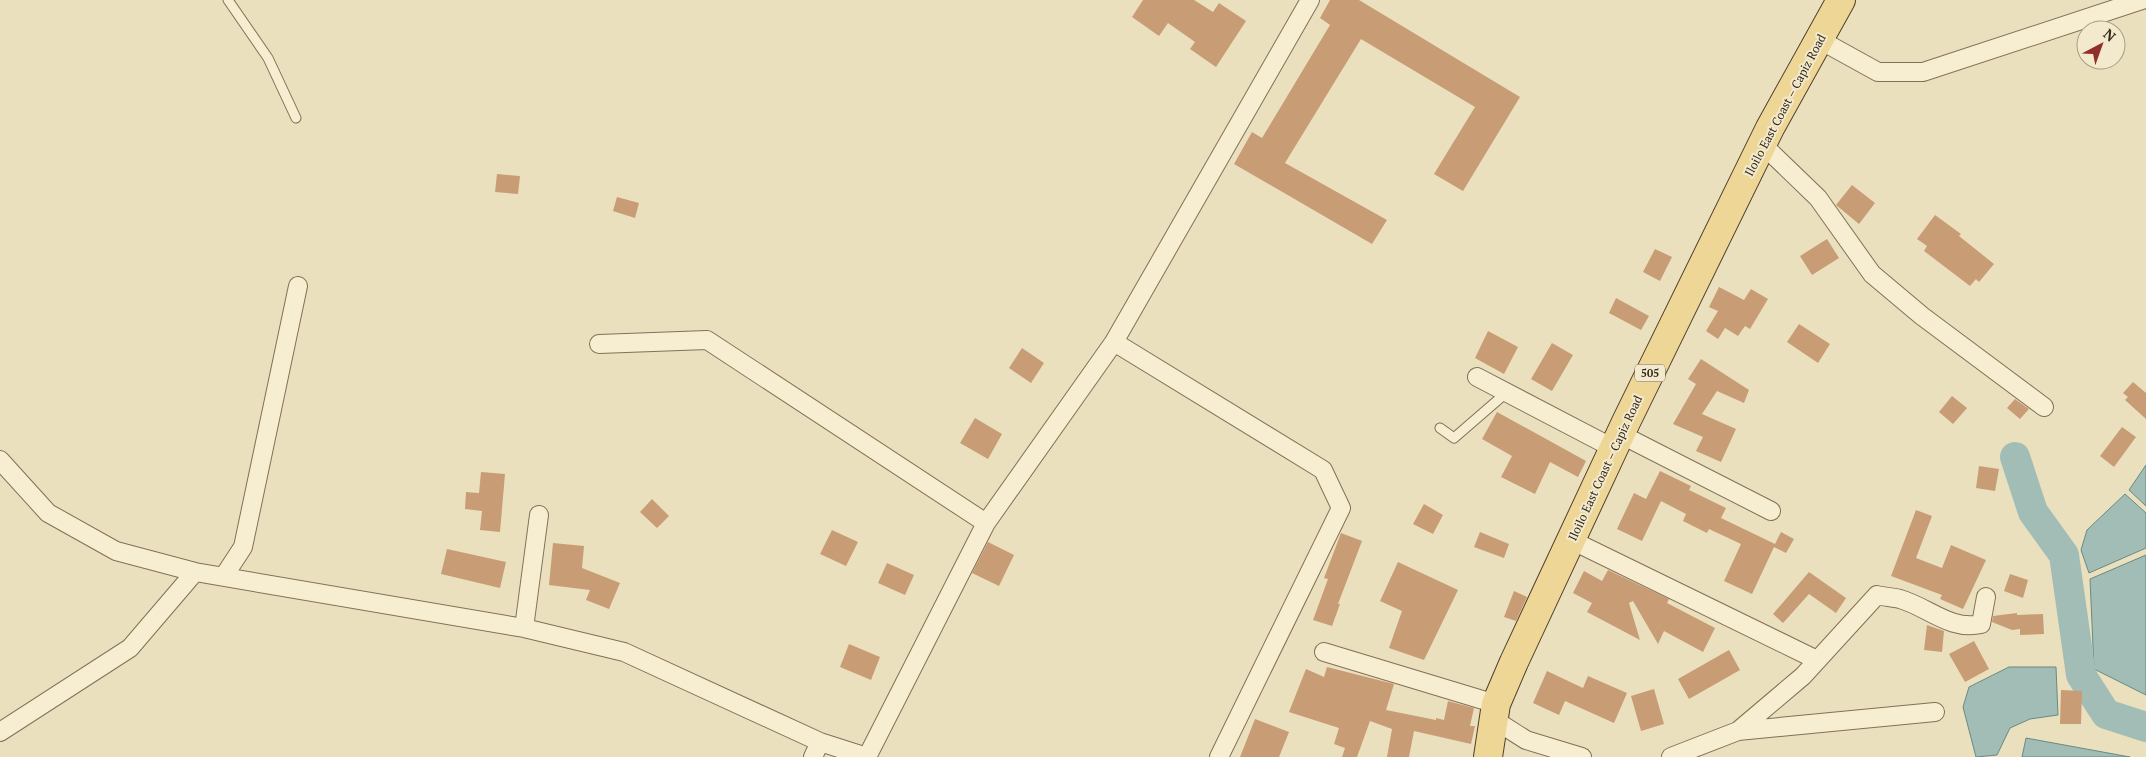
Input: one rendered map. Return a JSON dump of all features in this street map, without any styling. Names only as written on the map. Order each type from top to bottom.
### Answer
[{"type":"main road","name":"Iloilo East Coast – Capiz Road","points":[[1488,757],[1494,711],[1617,441],[1762,144],[1841,0]]},
{"type":"street","points":[[0,460],[48,512],[116,550],[194,572],[524,628],[624,652],[817,750],[867,757],[986,523],[1114,342],[1310,0]]},
{"type":"street","points":[[1820,40],[1878,72],[1923,72],[2142,0]]},
{"type":"street","points":[[1762,144],[1818,198],[1872,274],[1922,316],[2044,406]]},
{"type":"street","points":[[224,576],[243,546],[298,286]]},
{"type":"street","points":[[599,344],[707,340],[986,523]]},
{"type":"street","points":[[1114,342],[1322,470],[1341,508],[1219,757]]},
{"type":"street","points":[[1477,377],[1506,393],[1771,510]]},
{"type":"street","points":[[524,628],[539,515]]},
{"type":"street","points":[[1571,540],[1817,660]]},
{"type":"street","points":[[0,732],[130,648],[194,572]]},
{"type":"street","points":[[1738,731],[1803,676],[1876,595],[1901,599],[1951,622],[1967,627],[1981,624],[1986,596]]},
{"type":"street","points":[[1324,652],[1494,711],[1526,740],[1582,757]]},
{"type":"street","points":[[1671,757],[1738,731],[1935,712]]},
{"type":"lane","points":[[228,0],[268,58],[296,118]]},
{"type":"lane","points":[[1440,428],[1454,438],[1506,393]]},
{"type":"water","points":[[2146,465],[2146,506],[2129,490]]},
{"type":"water","points":[[2125,494],[2146,513],[2146,548],[2089,573],[2081,550],[2087,530]]},
{"type":"water","points":[[2146,555],[2146,695],[2094,669],[2090,579]]},
{"type":"water","points":[[2009,667],[2056,667],[2058,715],[2030,719],[2010,728],[1997,755],[1976,757],[1963,707],[1969,687]]},
{"type":"water","points":[[2026,738],[2130,757],[2022,757]]},
{"type":"building","points":[[1143,0],[1194,0],[1213,12],[1219,3],[1246,21],[1216,67],[1190,49],[1195,42],[1168,23],[1159,36],[1132,17]]},
{"type":"building","points":[[1330,0],[1359,0],[1520,97],[1463,191],[1434,174],[1475,107],[1361,39],[1285,163],[1387,220],[1372,244],[1234,164],[1252,132],[1262,138],[1330,25],[1320,18]]},
{"type":"building","points":[[497,174],[520,176],[518,194],[495,192]]},
{"type":"building","points":[[1852,185],[1875,203],[1859,224],[1836,205]]},
{"type":"building","points":[[617,197],[639,203],[635,218],[613,211]]},
{"type":"building","points":[[1935,215],[1961,234],[1959,236],[1994,264],[1979,282],[1976,279],[1970,286],[1924,251],[1927,246],[1917,239]]},
{"type":"building","points":[[1827,239],[1839,258],[1812,275],[1800,256]]},
{"type":"building","points":[[1655,249],[1672,257],[1660,281],[1643,272]]},
{"type":"building","points":[[1719,287],[1744,300],[1751,289],[1768,299],[1750,329],[1745,326],[1738,336],[1725,328],[1718,339],[1706,331],[1718,311],[1709,307]]},
{"type":"building","points":[[1616,298],[1649,316],[1641,330],[1609,313]]},
{"type":"building","points":[[1799,324],[1830,344],[1818,363],[1787,342]]},
{"type":"building","points":[[1488,331],[1518,347],[1504,374],[1475,358]]},
{"type":"building","points":[[1552,343],[1573,355],[1552,391],[1531,379]]},
{"type":"building","points":[[1022,348],[1044,363],[1031,383],[1009,368]]},
{"type":"building","points":[[1701,359],[1749,390],[1744,403],[1717,391],[1702,414],[1736,429],[1721,462],[1696,451],[1703,437],[1673,424],[1696,384],[1688,379]]},
{"type":"building","points":[[2133,382],[2146,393],[2146,419],[2125,400],[2128,397],[2123,393]]},
{"type":"building","points":[[1952,396],[1967,408],[1953,424],[1939,412]]},
{"type":"building","points":[[2015,399],[2029,409],[2020,419],[2007,408]]},
{"type":"building","points":[[1497,412],[1586,461],[1578,477],[1550,462],[1535,494],[1501,477],[1512,456],[1482,439]]},
{"type":"building","points":[[975,418],[1002,434],[988,459],[960,443]]},
{"type":"building","points":[[2122,427],[2136,437],[2114,467],[2100,456]]},
{"type":"building","points":[[1979,466],[1999,469],[1995,491],[1976,488]]},
{"type":"building","points":[[1660,471],[1691,486],[1689,490],[1726,508],[1721,518],[1775,544],[1781,532],[1794,539],[1786,553],[1774,547],[1752,594],[1724,581],[1741,544],[1709,529],[1707,533],[1683,521],[1686,514],[1661,501],[1642,541],[1617,529],[1634,493],[1646,499]]},
{"type":"building","points":[[481,472],[505,474],[500,532],[480,530],[482,511],[465,509],[466,492],[479,493]]},
{"type":"building","points":[[652,499],[669,516],[657,528],[640,512]]},
{"type":"building","points":[[1424,504],[1443,515],[1433,534],[1413,524]]},
{"type":"building","points":[[1916,510],[1932,516],[1916,558],[1942,568],[1951,545],[1986,560],[1963,609],[1940,599],[1942,595],[1891,576]]},
{"type":"building","points":[[832,530],[858,542],[846,566],[820,554]]},
{"type":"building","points":[[1480,532],[1509,544],[1504,558],[1474,547]]},
{"type":"building","points":[[1341,533],[1362,541],[1338,604],[1340,604],[1332,626],[1313,620],[1328,579],[1324,578]]},
{"type":"building","points":[[988,542],[1014,555],[999,586],[972,573]]},
{"type":"building","points":[[553,543],[584,546],[582,568],[620,583],[609,609],[586,600],[590,590],[549,585]]},
{"type":"building","points":[[447,549],[506,562],[500,588],[441,574]]},
{"type":"building","points":[[1398,562],[1458,590],[1424,660],[1389,648],[1402,611],[1380,601]]},
{"type":"building","points":[[887,563],[914,575],[905,595],[878,583]]},
{"type":"building","points":[[1608,570],[1669,599],[1667,603],[1715,628],[1703,652],[1664,631],[1658,644],[1633,601],[1629,603],[1640,640],[1587,612],[1592,603],[1573,593],[1584,571],[1602,581]]},
{"type":"building","points":[[1809,572],[1846,598],[1836,613],[1809,594],[1783,623],[1773,614]]},
{"type":"building","points":[[2010,574],[2028,580],[2023,598],[2004,591]]},
{"type":"building","points":[[1514,591],[1527,597],[1516,621],[1504,617]]},
{"type":"building","points":[[2017,613],[2017,615],[2043,614],[2044,634],[2020,635],[2020,629],[2012,630],[1992,622],[1993,616]]},
{"type":"building","points":[[1927,625],[1944,631],[1942,652],[1924,650]]},
{"type":"building","points":[[1974,641],[1989,669],[1965,682],[1949,654]]},
{"type":"building","points":[[849,644],[880,657],[871,680],[840,667]]},
{"type":"building","points":[[1729,650],[1740,670],[1689,699],[1678,679]]},
{"type":"building","points":[[1327,667],[1394,684],[1386,710],[1444,720],[1448,701],[1474,708],[1470,726],[1475,726],[1471,744],[1414,731],[1409,757],[1387,757],[1392,729],[1370,721],[1357,757],[1342,757],[1345,748],[1334,744],[1339,728],[1289,712],[1306,669],[1324,677]]},
{"type":"building","points":[[1547,671],[1583,688],[1588,676],[1627,693],[1614,723],[1565,701],[1559,715],[1533,703]]},
{"type":"building","points":[[1654,689],[1664,724],[1641,731],[1631,696]]},
{"type":"building","points":[[2061,690],[2082,691],[2081,724],[2060,724]]},
{"type":"building","points":[[1255,719],[1289,732],[1279,757],[1240,757]]},
{"type":"waterway","points":[[2015,457],[2033,512],[2064,555],[2081,675],[2106,714],[2146,727]]}]
